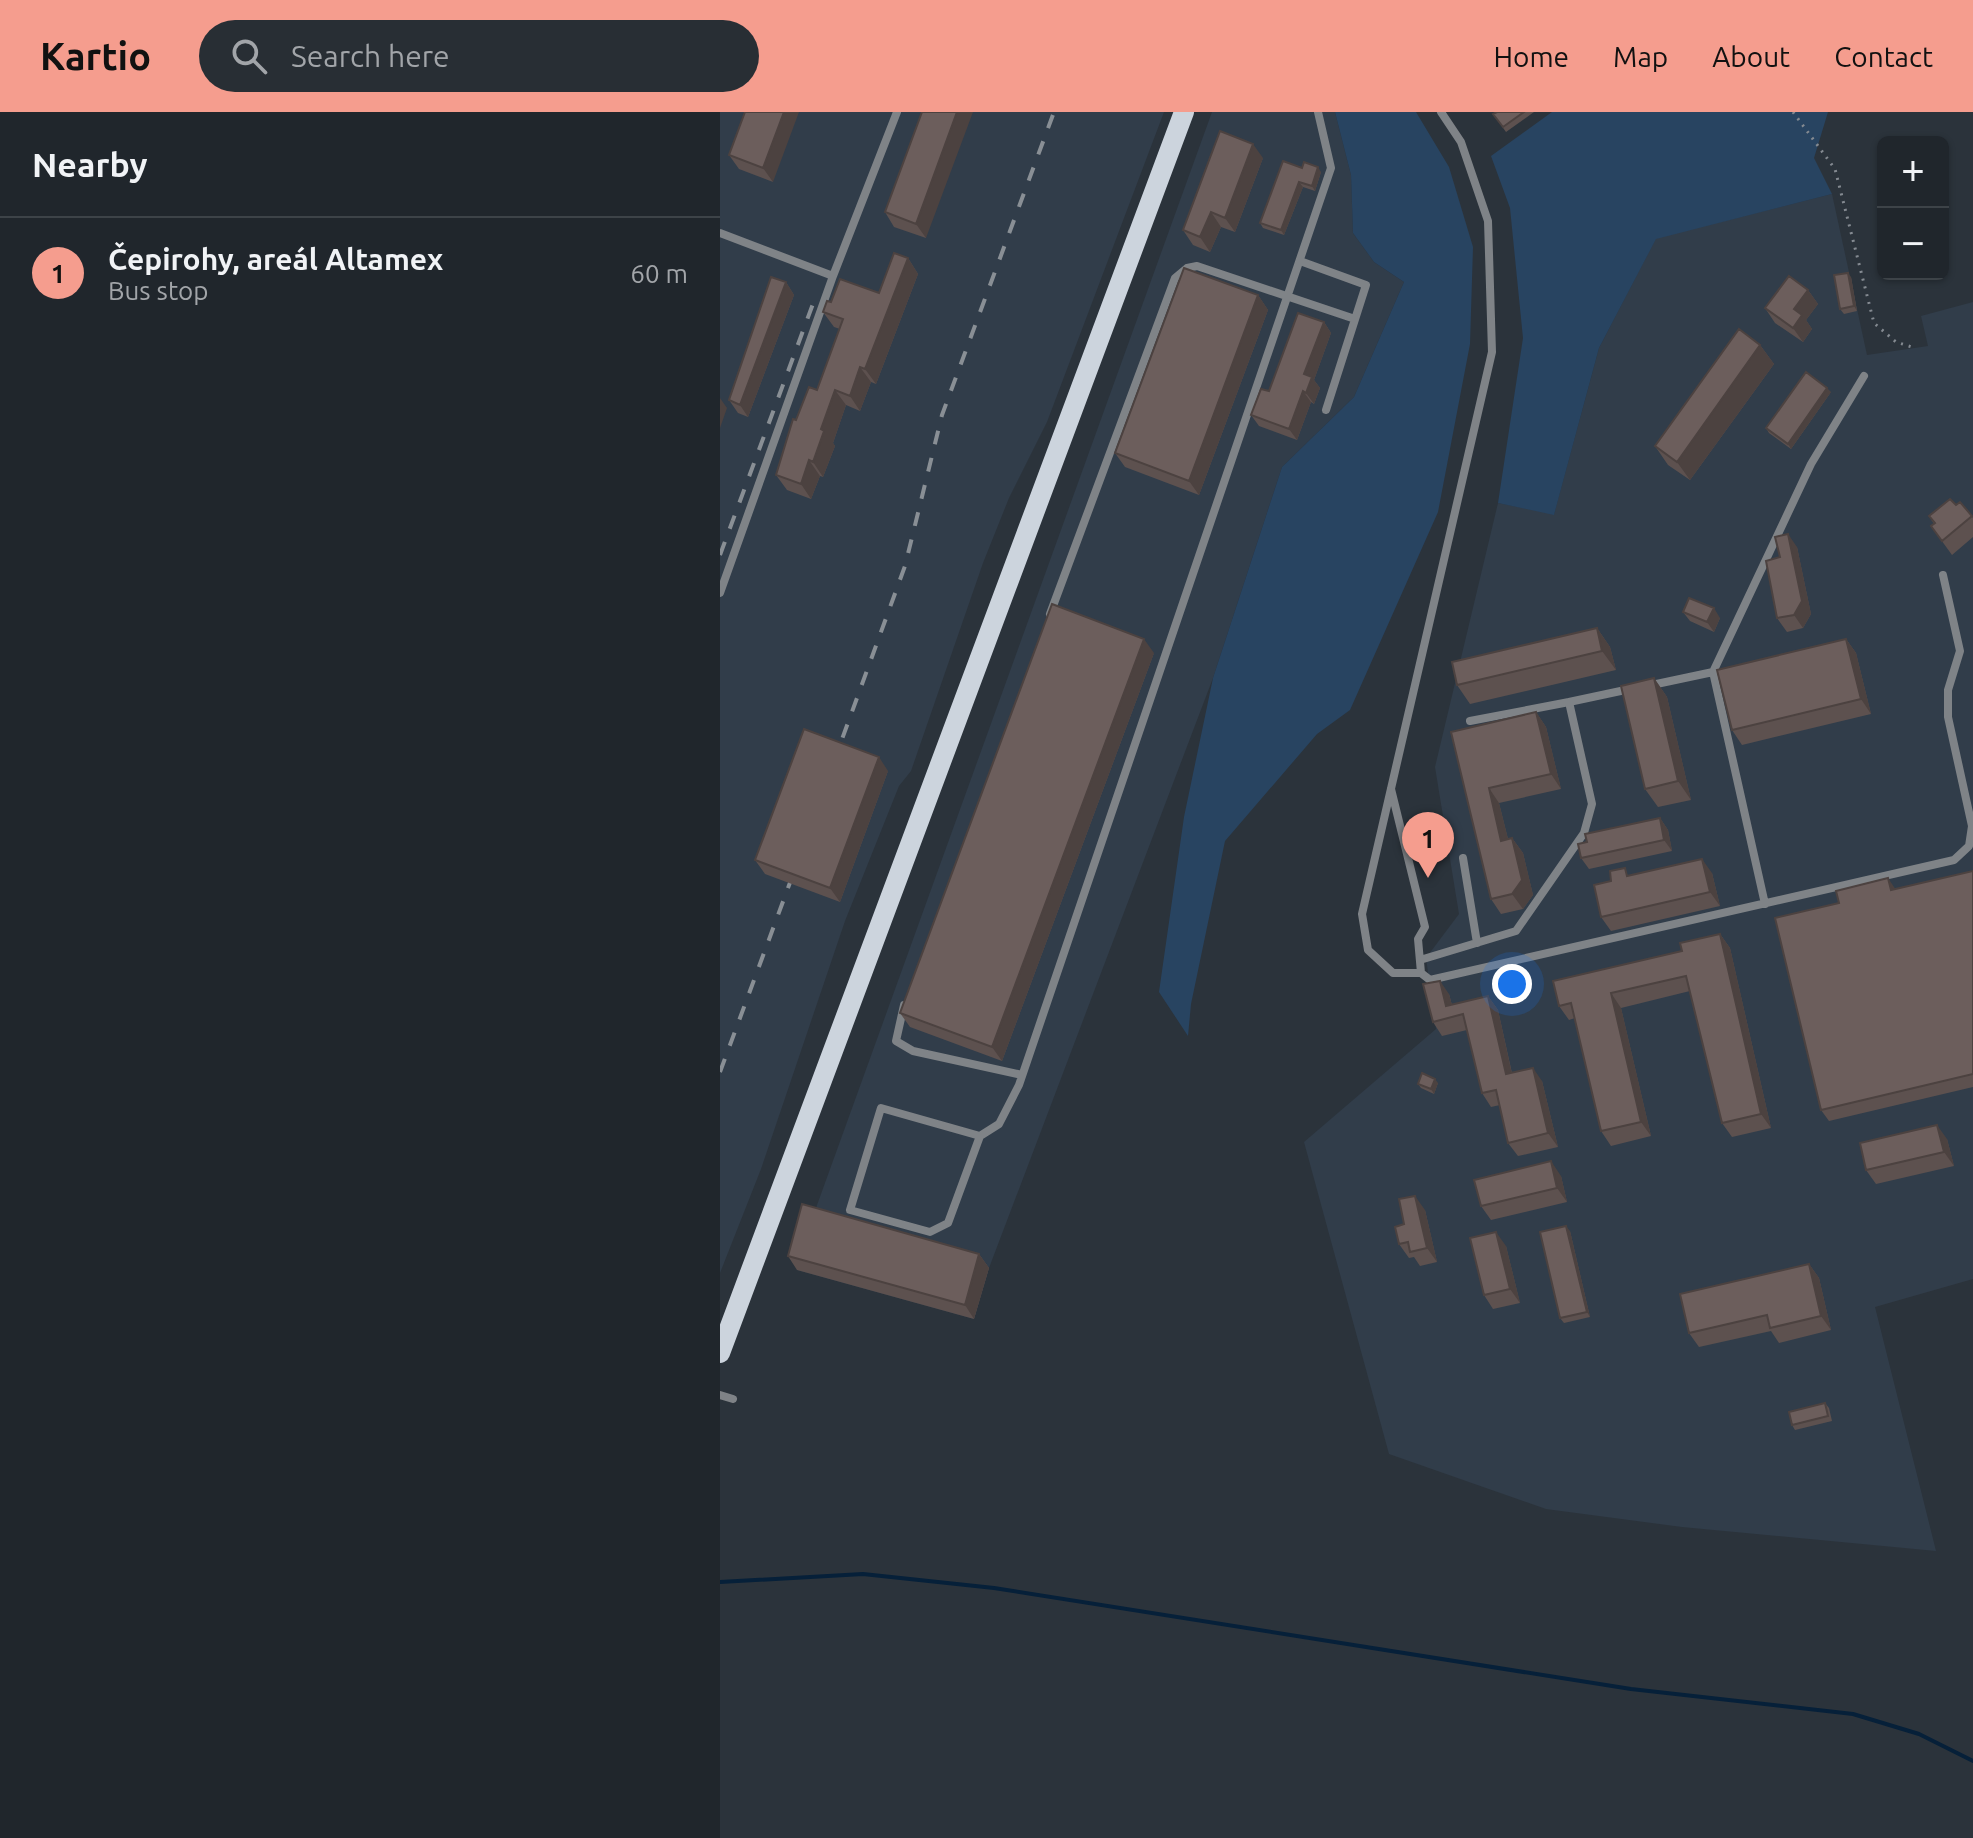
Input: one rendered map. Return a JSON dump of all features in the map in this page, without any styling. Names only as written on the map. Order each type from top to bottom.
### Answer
[{"type":"main road","points":[[720,1353],[1184,112]]},
{"type":"lane","points":[[720,593],[833,276],[897,112]]},
{"type":"lane","points":[[980,1136],[881,1108],[850,1210],[930,1232],[948,1223],[980,1136],[999,1124],[1022,1075],[1331,168],[1318,112]]},
{"type":"lane","points":[[1441,112],[1461,142],[1488,221],[1492,352],[1362,914],[1368,950],[1393,973],[1421,973],[1430,980],[1954,860],[1969,846],[1972,826],[1948,717],[1948,690],[1960,651],[1943,575]]},
{"type":"lane","points":[[720,233],[833,276]]},
{"type":"lane","points":[[1300,261],[1366,285],[1326,410]]},
{"type":"lane","points":[[1047,621],[1175,278],[1187,268],[1197,266],[1355,319]]},
{"type":"lane","points":[[1765,904],[1713,672],[1811,464],[1864,376]]},
{"type":"lane","points":[[1470,721],[1713,672]]},
{"type":"lane","points":[[1420,960],[1516,931],[1584,833],[1592,804],[1569,702]]},
{"type":"lane","points":[[1391,789],[1425,927],[1418,939],[1421,973]]},
{"type":"lane","points":[[1463,858],[1477,943]]},
{"type":"lane","points":[[908,994],[897,1024],[896,1041],[913,1051],[1022,1075]]},
{"type":"lane","points":[[720,1395],[733,1399]]},
{"type":"path","points":[[1793,112],[1835,169],[1874,323],[1896,342],[1915,348]]},
{"type":"shaded area","points":[[720,112],[1164,112],[1047,422],[1009,498],[983,563],[911,771],[899,786],[845,921],[761,1169],[720,1273]]},
{"type":"shaded area","points":[[1212,112],[1335,112],[1351,175],[1353,233],[1374,262],[1404,282],[1354,397],[1282,467],[1213,678],[989,1268],[974,1319],[797,1270],[812,1219]]},
{"type":"shaded area","points":[[1335,112],[1416,112],[1449,167],[1473,247],[1470,344],[1438,512],[1350,710],[1317,734],[1225,841],[1191,1004],[1188,1036],[1159,992],[1184,817],[1213,678],[1282,467],[1354,397],[1404,282],[1374,262],[1353,233],[1351,175]]},
{"type":"shaded area","points":[[1552,112],[1828,112],[1814,158],[1832,194],[1656,239],[1599,348],[1554,515],[1498,503],[1523,338],[1510,208],[1491,156]]},
{"type":"shaded area","points":[[1832,194],[1867,355],[1928,346],[1921,316],[1973,302],[1973,1279],[1875,1307],[1936,1551],[1682,1527],[1546,1509],[1389,1454],[1304,1142],[1436,1029],[1426,958],[1459,914],[1435,767],[1498,503],[1554,514],[1599,348],[1656,238]]},
{"type":"building","points":[[745,112],[784,112],[763,168],[729,155]]},
{"type":"building","points":[[922,112],[957,112],[916,224],[885,212]]},
{"type":"building","points":[[1524,112],[1503,127],[1493,114]]},
{"type":"building","points":[[1220,131],[1253,144],[1225,218],[1211,212],[1200,237],[1183,230]]},
{"type":"building","points":[[1283,161],[1302,168],[1304,162],[1318,167],[1312,186],[1299,182],[1281,230],[1260,223]]},
{"type":"building","points":[[894,253],[908,258],[865,369],[860,367],[850,396],[835,390],[813,462],[809,460],[801,484],[776,475],[793,419],[796,420],[809,387],[817,390],[843,319],[823,312],[827,301],[831,302],[840,279],[879,293]]},
{"type":"building","points":[[1184,268],[1258,295],[1189,481],[1115,453]]},
{"type":"building","points":[[1848,273],[1854,306],[1840,309],[1834,275]]},
{"type":"building","points":[[1789,276],[1808,290],[1794,309],[1802,315],[1793,328],[1765,308]]},
{"type":"building","points":[[771,277],[786,282],[740,405],[729,400]]},
{"type":"building","points":[[1298,313],[1324,322],[1304,374],[1312,377],[1306,393],[1303,391],[1289,429],[1251,415],[1261,389],[1269,391]]},
{"type":"building","points":[[1739,329],[1760,345],[1677,462],[1655,446]]},
{"type":"building","points":[[1806,372],[1827,388],[1788,444],[1766,428]]},
{"type":"building","points":[[1950,499],[1956,505],[1960,502],[1972,516],[1942,541],[1931,526],[1935,523],[1929,516]]},
{"type":"building","points":[[1788,534],[1802,601],[1794,615],[1777,618],[1766,561],[1780,557],[1775,537]]},
{"type":"building","points":[[1689,598],[1714,608],[1707,622],[1683,612]]},
{"type":"building","points":[[1052,604],[1144,639],[992,1047],[900,1013]]},
{"type":"building","points":[[1597,628],[1602,651],[1457,685],[1452,662]]},
{"type":"building","points":[[1846,639],[1861,699],[1732,730],[1717,670]]},
{"type":"building","points":[[1654,678],[1678,781],[1645,789],[1621,686]]},
{"type":"building","points":[[1536,712],[1551,774],[1489,788],[1501,841],[1512,838],[1522,880],[1512,894],[1491,899],[1451,732]]},
{"type":"building","points":[[804,729],[879,757],[830,888],[755,860]]},
{"type":"building","points":[[1660,818],[1664,840],[1581,858],[1578,844],[1587,842],[1585,834]]},
{"type":"building","points":[[1702,859],[1710,892],[1601,917],[1594,885],[1611,881],[1610,871],[1625,868],[1627,876]]},
{"type":"building","points":[[1973,871],[1973,1074],[1821,1110],[1775,918],[1839,903],[1836,891],[1888,878],[1891,890]]},
{"type":"building","points":[[1720,934],[1761,1114],[1722,1123],[1686,976],[1611,993],[1641,1122],[1601,1131],[1571,1003],[1559,1006],[1553,981],[1682,951],[1680,943]]},
{"type":"building","points":[[1440,981],[1446,1006],[1488,996],[1506,1074],[1533,1068],[1548,1133],[1508,1143],[1496,1090],[1482,1093],[1463,1014],[1433,1022],[1423,984]]},
{"type":"building","points":[[1422,1073],[1435,1079],[1431,1089],[1418,1084]]},
{"type":"building","points":[[1937,1125],[1944,1152],[1866,1170],[1860,1143]]},
{"type":"building","points":[[1551,1161],[1557,1188],[1481,1206],[1474,1180]]},
{"type":"building","points":[[1415,1196],[1427,1248],[1410,1252],[1408,1242],[1399,1244],[1395,1227],[1404,1224],[1399,1199]]},
{"type":"building","points":[[802,1204],[979,1254],[965,1305],[788,1256]]},
{"type":"building","points":[[1566,1226],[1587,1312],[1560,1318],[1540,1232]]},
{"type":"building","points":[[1496,1232],[1510,1289],[1484,1295],[1470,1238]]},
{"type":"building","points":[[1809,1264],[1821,1316],[1770,1328],[1767,1315],[1689,1333],[1680,1294]]},
{"type":"building","points":[[1825,1403],[1828,1416],[1792,1425],[1789,1412]]},
{"type":"waterway","points":[[720,1582],[863,1574],[994,1588],[1631,1689],[1853,1714],[1919,1734],[1973,1761]]},
{"type":"railway","points":[[833,764],[905,566],[942,415],[1054,112]]},
{"type":"railway","points":[[720,555],[817,293]]},
{"type":"railway","points":[[720,1072],[798,861]]},
{"type":"place","name":"Čepirohy, areál Altamex","points":[[1428,878]]}]
